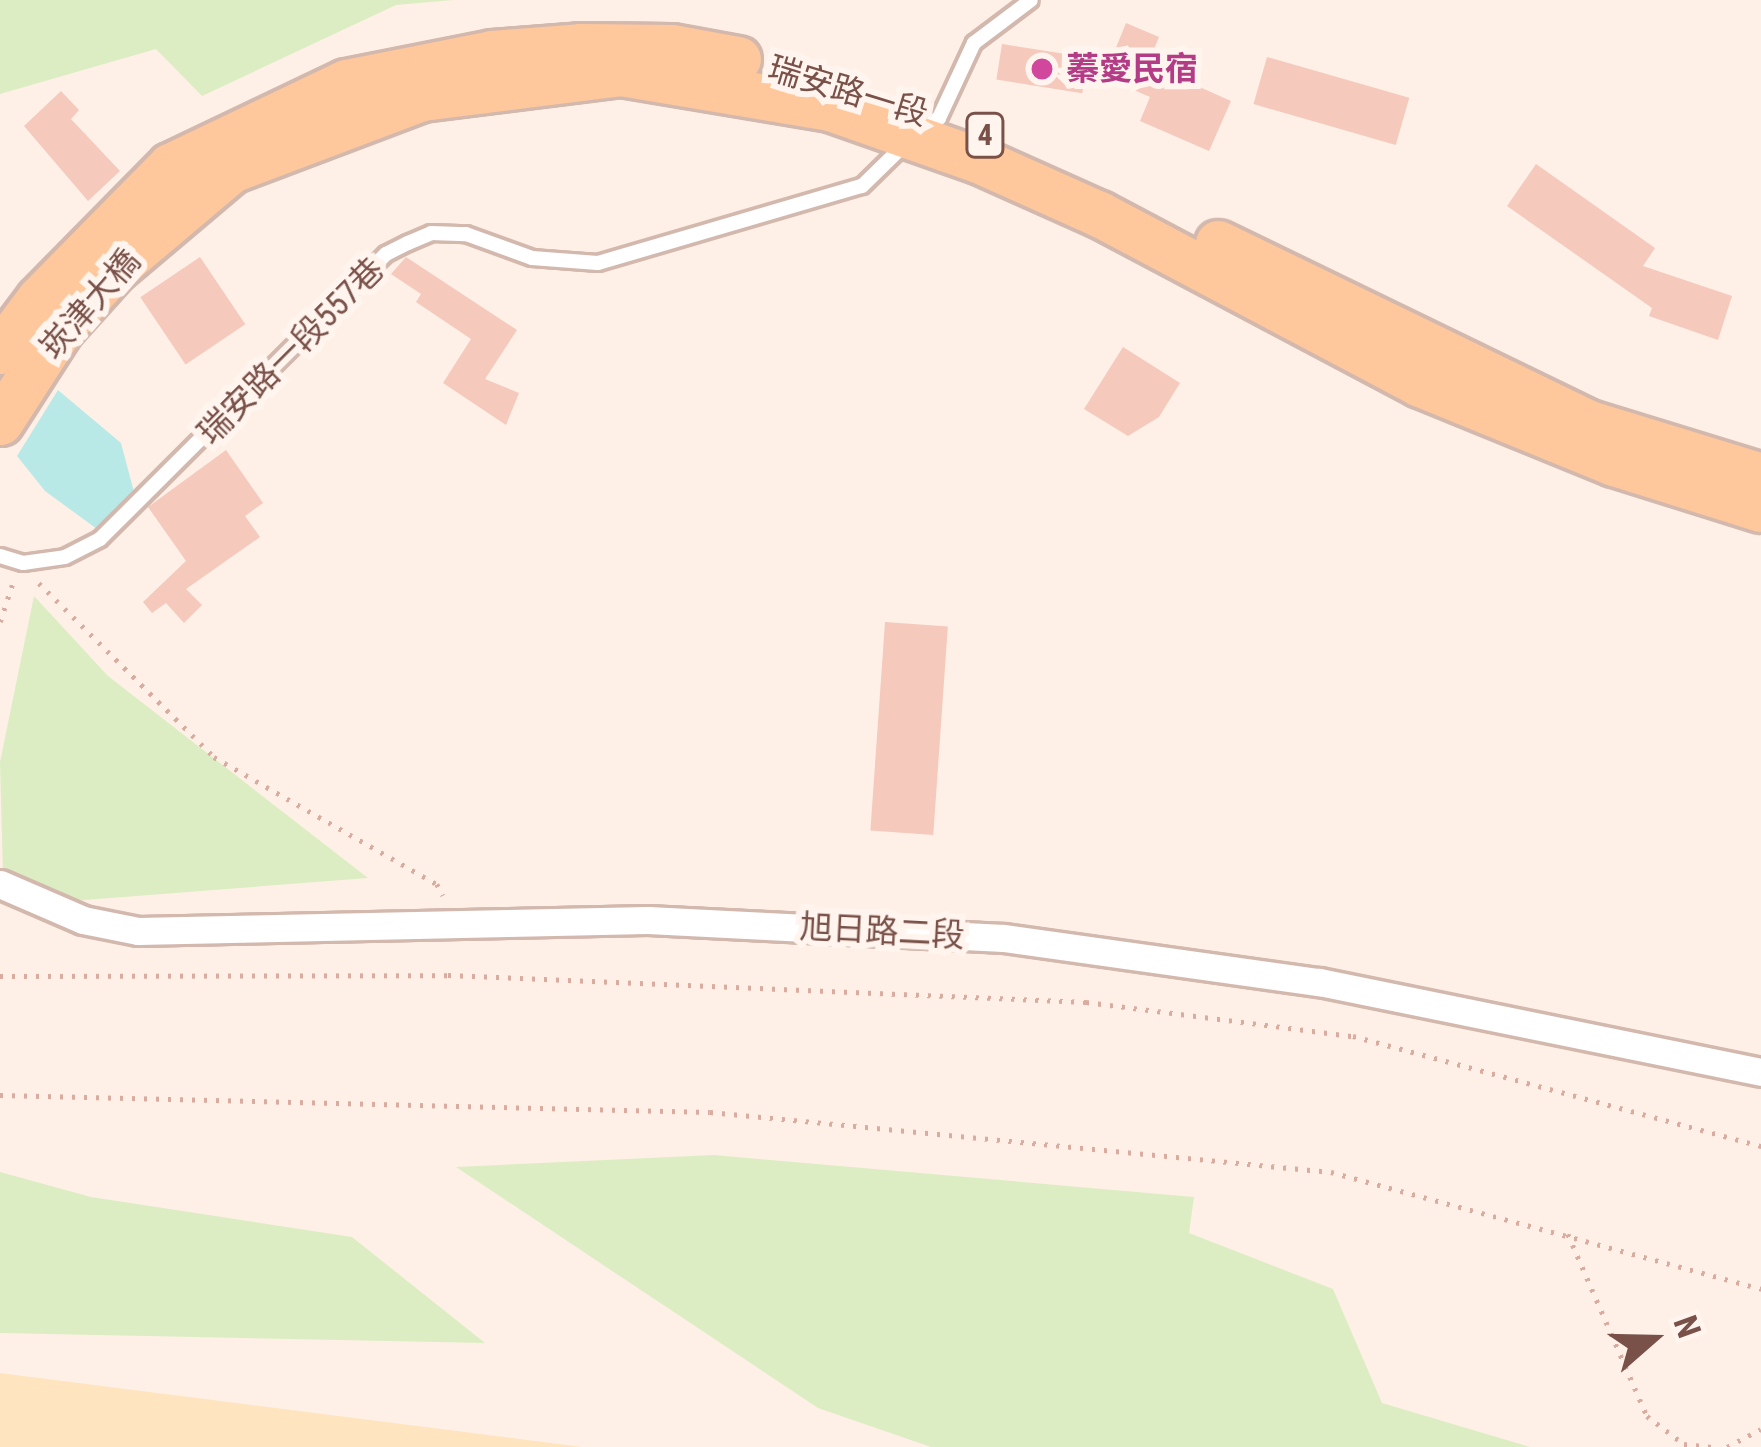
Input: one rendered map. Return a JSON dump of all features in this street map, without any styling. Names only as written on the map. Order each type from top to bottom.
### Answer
[{"type":"main road","name":"瑞安路一段","points":[[182,182],[231,170],[374,112],[422,98],[621,73],[830,108],[1045,156],[1586,422],[1761,476]]},
{"type":"main road","name":"瑞安路一段","points":[[925,128],[1420,384],[1614,463],[1761,509]]},
{"type":"main road","name":"崁津大橋","points":[[0,351],[39,299],[182,182]]},
{"type":"main road","name":"崁津大橋","points":[[0,422],[60,329],[182,182]]},
{"type":"street","name":"旭日路二段","points":[[0,884],[82,920],[138,931],[648,920],[1004,938],[1319,982],[1761,1072]]},
{"type":"lane","points":[[925,128],[974,43],[1031,0]]},
{"type":"lane","name":"瑞安路一段557巷","points":[[0,556],[23,562],[82,552],[100,539],[386,254],[408,243],[431,233],[466,233],[532,259],[598,263],[862,186],[925,128]]},
{"type":"path","points":[[0,622],[23,562]]},
{"type":"path","points":[[23,562],[56,607],[214,757],[436,884],[459,923]]},
{"type":"path","points":[[0,976],[448,975],[1086,1002],[1353,1036],[1761,1146]]},
{"type":"path","points":[[0,1095],[710,1112],[1331,1172],[1567,1231],[1761,1288]]},
{"type":"path","points":[[1567,1231],[1647,1416],[1684,1444],[1715,1447]]},
{"type":"path","points":[[1727,1447],[1761,1429]]},
{"type":"green space","points":[[0,0],[453,0],[396,5],[202,96],[156,49],[0,94]]},
{"type":"green space","points":[[34,596],[108,676],[368,878],[46,903],[3,875],[0,762]]},
{"type":"green space","points":[[714,1155],[1194,1197],[1189,1233],[1333,1289],[1382,1403],[1530,1447],[931,1447],[818,1408],[456,1167]]},
{"type":"green space","points":[[0,1172],[91,1197],[352,1237],[485,1343],[0,1333]]},
{"type":"sand","points":[[0,1373],[582,1447],[0,1447]]},
{"type":"water","points":[[58,390],[121,443],[134,492],[97,529],[45,491],[17,456]]},
{"type":"building","points":[[1126,23],[1159,37],[1148,64],[1231,101],[1209,151],[1140,121],[1150,97],[1104,77]]},
{"type":"building","name":"蓁愛民宿","points":[[1002,44],[1088,58],[1082,93],[996,80]]},
{"type":"building","points":[[1267,57],[1409,98],[1396,145],[1253,104]]},
{"type":"building","points":[[61,91],[79,110],[71,119],[120,171],[88,201],[24,126]]},
{"type":"building","points":[[1536,164],[1655,248],[1643,266],[1732,296],[1718,340],[1649,316],[1652,308],[1507,206]]},
{"type":"building","points":[[200,257],[245,324],[186,364],[140,297]]},
{"type":"building","points":[[406,257],[517,330],[485,379],[519,393],[506,425],[443,383],[471,339],[416,302],[421,294],[391,274]]},
{"type":"building","points":[[1123,347],[1180,383],[1159,417],[1128,436],[1084,409]]},
{"type":"building","points":[[226,450],[263,503],[245,516],[260,537],[186,589],[202,605],[184,623],[166,603],[152,613],[143,602],[186,561],[148,507]]},
{"type":"building","points":[[885,622],[948,626],[933,835],[870,830]]},
{"type":"place","name":"蓁愛民宿","points":[[1042,69]]}]
